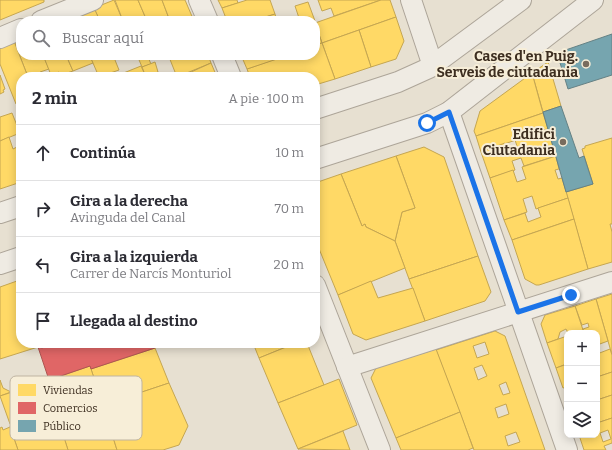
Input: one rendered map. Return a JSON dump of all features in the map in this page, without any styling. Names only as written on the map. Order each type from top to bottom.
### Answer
[{"type":"street","points":[[53,16],[93,0]]},
{"type":"street","points":[[200,0],[206,16]]},
{"type":"street","points":[[411,0],[433,66]]},
{"type":"street","points":[[320,107],[398,82],[433,66],[521,0]]},
{"type":"street","points":[[320,157],[427,123],[449,112],[593,0]]},
{"type":"street","points":[[0,38],[16,31]]},
{"type":"street","points":[[224,60],[229,72]]},
{"type":"street","points":[[449,112],[567,450]]},
{"type":"street","points":[[0,213],[16,208]]},
{"type":"street","points":[[0,264],[16,259]]},
{"type":"street","points":[[347,367],[612,282]]},
{"type":"street","points":[[320,298],[380,450]]},
{"type":"building: Viviendas","points":[[0,0],[44,0],[44,2],[0,20]]},
{"type":"building: Viviendas","points":[[114,0],[121,16],[98,16],[94,8]]},
{"type":"building: Viviendas","points":[[115,0],[138,0],[145,16],[121,16]]},
{"type":"building: Viviendas","points":[[138,0],[162,0],[168,16],[145,16]]},
{"type":"building: Viviendas","points":[[162,0],[185,0],[192,16],[168,16]]},
{"type":"building: Viviendas","points":[[218,0],[237,0],[238,3],[222,8]]},
{"type":"building: Viviendas","points":[[247,0],[270,0],[275,14],[269,16],[225,16],[222,8]]},
{"type":"building: Viviendas","points":[[318,0],[381,0],[334,16],[331,8],[322,11]]},
{"type":"building: Viviendas","points":[[381,0],[390,0],[396,17],[322,43],[320,37],[320,21]]},
{"type":"building: Viviendas","points":[[308,2],[313,16],[298,16],[295,6]]},
{"type":"building: Viviendas","points":[[94,8],[98,16],[74,16]]},
{"type":"building: Viviendas","points":[[396,17],[404,41],[396,59],[371,67],[359,30]]},
{"type":"building: Viviendas","points":[[359,30],[371,67],[335,79],[322,43]]},
{"type":"building: Viviendas","points":[[14,41],[16,46],[16,60],[21,60],[26,72],[16,72],[16,104],[0,64],[0,46]]},
{"type":"building: Viviendas","points":[[322,43],[335,79],[320,84],[320,72],[248,72],[247,69],[273,60],[320,60],[320,44]]},
{"type":"building: Viviendas","points":[[21,60],[45,60],[49,69],[40,72],[26,72]]},
{"type":"building: Viviendas","points":[[45,60],[68,60],[73,71],[70,72],[50,72]]},
{"type":"building: Viviendas","points":[[68,60],[92,60],[93,63],[73,71]]},
{"type":"building: Viviendas","points":[[92,60],[115,60],[119,70],[113,72],[97,72]]},
{"type":"building: Viviendas","points":[[139,60],[149,60],[151,64],[142,67]]},
{"type":"building: Viviendas","points":[[170,60],[210,60],[211,63],[189,72],[175,72]]},
{"type":"building: Viviendas","points":[[243,60],[274,60],[247,69]]},
{"type":"building: Viviendas","points":[[155,62],[158,72],[144,72],[142,67]]},
{"type":"building: Viviendas","points":[[548,62],[561,106],[543,112],[532,73]]},
{"type":"building: Viviendas","points":[[211,63],[215,72],[191,72]]},
{"type":"building: Viviendas","points":[[141,66],[144,72],[126,72]]},
{"type":"building: Viviendas","points":[[532,73],[543,113],[476,136],[474,131],[480,111]]},
{"type":"building: Viviendas","points":[[0,75],[5,89],[3,90],[4,92],[0,94]]},
{"type":"building: Viviendas","points":[[12,113],[16,123],[16,135],[0,141],[0,117]]},
{"type":"building: Viviendas","points":[[543,113],[548,129],[481,152],[476,136]]},
{"type":"building: Viviendas","points":[[548,129],[556,156],[524,166],[521,158],[512,161],[515,170],[490,178],[481,152],[505,143],[509,153],[518,149],[515,140],[535,133],[537,140],[545,138],[542,130]]},
{"type":"building: Viviendas","points":[[9,137],[13,149],[16,148],[16,184],[0,189],[0,141]]},
{"type":"building: Viviendas","points":[[612,138],[612,224],[610,224],[612,232],[612,262],[588,269],[566,192],[593,184],[582,149],[585,148],[585,146]]},
{"type":"building: Viviendas","points":[[424,147],[444,157],[478,256],[409,279],[395,241],[402,212],[415,208],[396,156]]},
{"type":"building: Viviendas","points":[[396,156],[415,208],[402,212],[395,241],[366,227],[365,224],[362,226],[341,174]]},
{"type":"building: Viviendas","points":[[556,156],[559,169],[555,170],[558,179],[562,178],[568,198],[536,209],[532,196],[523,199],[527,212],[504,220],[490,178],[513,170],[517,182],[526,179],[522,167]]},
{"type":"building: Viviendas","points":[[341,174],[362,226],[365,224],[366,227],[395,241],[405,268],[338,295],[320,251],[320,181]]},
{"type":"building: Viviendas","points":[[568,198],[574,219],[512,240],[504,220],[525,213],[528,222],[541,217],[538,208]]},
{"type":"building: Viviendas","points":[[574,219],[588,269],[539,285],[525,279],[512,240]]},
{"type":"building: Viviendas","points":[[478,256],[491,292],[485,301],[425,321],[409,279]]},
{"type":"building: Viviendas","points":[[16,281],[16,348],[35,348],[0,359],[0,287]]},
{"type":"building: Viviendas","points":[[371,281],[378,298],[413,288],[425,321],[366,340],[353,334],[338,295]]},
{"type":"building: Viviendas","points":[[612,294],[612,355],[596,299]]},
{"type":"building: Viviendas","points":[[596,299],[608,341],[600,344],[600,330],[583,330],[589,327],[588,323],[582,325],[575,306]]},
{"type":"building: Viviendas","points":[[575,306],[583,330],[566,329],[560,332],[558,339],[547,343],[541,324],[545,315]]},
{"type":"building: Viviendas","points":[[495,331],[505,336],[545,450],[474,450],[436,350]],"holes":[[[485,342],[489,354],[477,358],[473,346]],[[482,365],[487,376],[478,380],[474,368]],[[506,382],[510,393],[503,395],[499,385]],[[506,404],[509,414],[498,418],[495,408]],[[516,432],[520,442],[508,446],[505,436]]]},
{"type":"building: Viviendas","points":[[564,337],[564,365],[556,368],[547,343]]},
{"type":"building: Viviendas","points":[[155,348],[169,383],[142,392],[142,376],[93,376],[91,369]]},
{"type":"building: Viviendas","points":[[255,348],[284,348],[259,358]]},
{"type":"building: Viviendas","points":[[284,348],[309,348],[324,385],[278,403],[259,358]]},
{"type":"building: Viviendas","points":[[436,349],[460,412],[396,438],[371,378],[376,368]]},
{"type":"building: Viviendas","points":[[610,349],[612,355],[612,372],[600,376],[600,366],[600,353]]},
{"type":"building: Viviendas","points":[[564,365],[564,388],[563,388],[556,368]]},
{"type":"building: Viviendas","points":[[90,366],[93,376],[61,376]]},
{"type":"building: Viviendas","points":[[612,372],[612,395],[600,399],[600,376]]},
{"type":"building: Viviendas","points":[[339,379],[357,425],[298,449],[278,403]]},
{"type":"building: Viviendas","points":[[0,380],[3,388],[10,392],[0,396]]},
{"type":"building: Viviendas","points":[[169,383],[188,426],[179,445],[163,450],[117,450],[114,440],[142,440],[142,392]]},
{"type":"building: Viviendas","points":[[10,393],[10,424],[0,396]]},
{"type":"building: Viviendas","points":[[612,395],[612,418],[600,422],[600,402],[600,399]]},
{"type":"building: Viviendas","points":[[460,412],[473,448],[468,450],[401,450],[396,438]]},
{"type":"building: Viviendas","points":[[612,418],[612,443],[604,446],[606,450],[584,450],[580,438],[600,438],[600,433],[600,422]],"holes":[[[608,430],[611,439],[603,442],[600,433]]]},
{"type":"building: Viviendas","points":[[2,427],[3,430],[10,427],[10,440],[15,440],[18,450],[0,450],[0,428]]},
{"type":"building: Viviendas","points":[[343,431],[350,450],[298,449]]},
{"type":"building: Viviendas","points":[[15,440],[65,440],[68,450],[18,450]]},
{"type":"building: Viviendas","points":[[65,440],[114,440],[117,450],[68,450]]},
{"type":"building: Comercios","points":[[38,348],[155,348],[91,369],[90,366],[61,376],[48,376]]},
{"type":"building: Público","name":"Cases d'en Puig. Serveis de ciutadania","points":[[612,34],[612,75],[568,89],[557,53]]},
{"type":"building: Público","name":"Edifici Ciutadania","points":[[561,106],[579,158],[584,156],[593,184],[566,192],[543,112]]},
{"type":"place","name":"Cases d'en Puig. Serveis de ciutadania","points":[[586,64]]},
{"type":"place","name":"Edifici Ciutadania","points":[[563,142]]},
{"type":"route","points":[[427,123],[449,112],[518,312],[571,295]]}]
